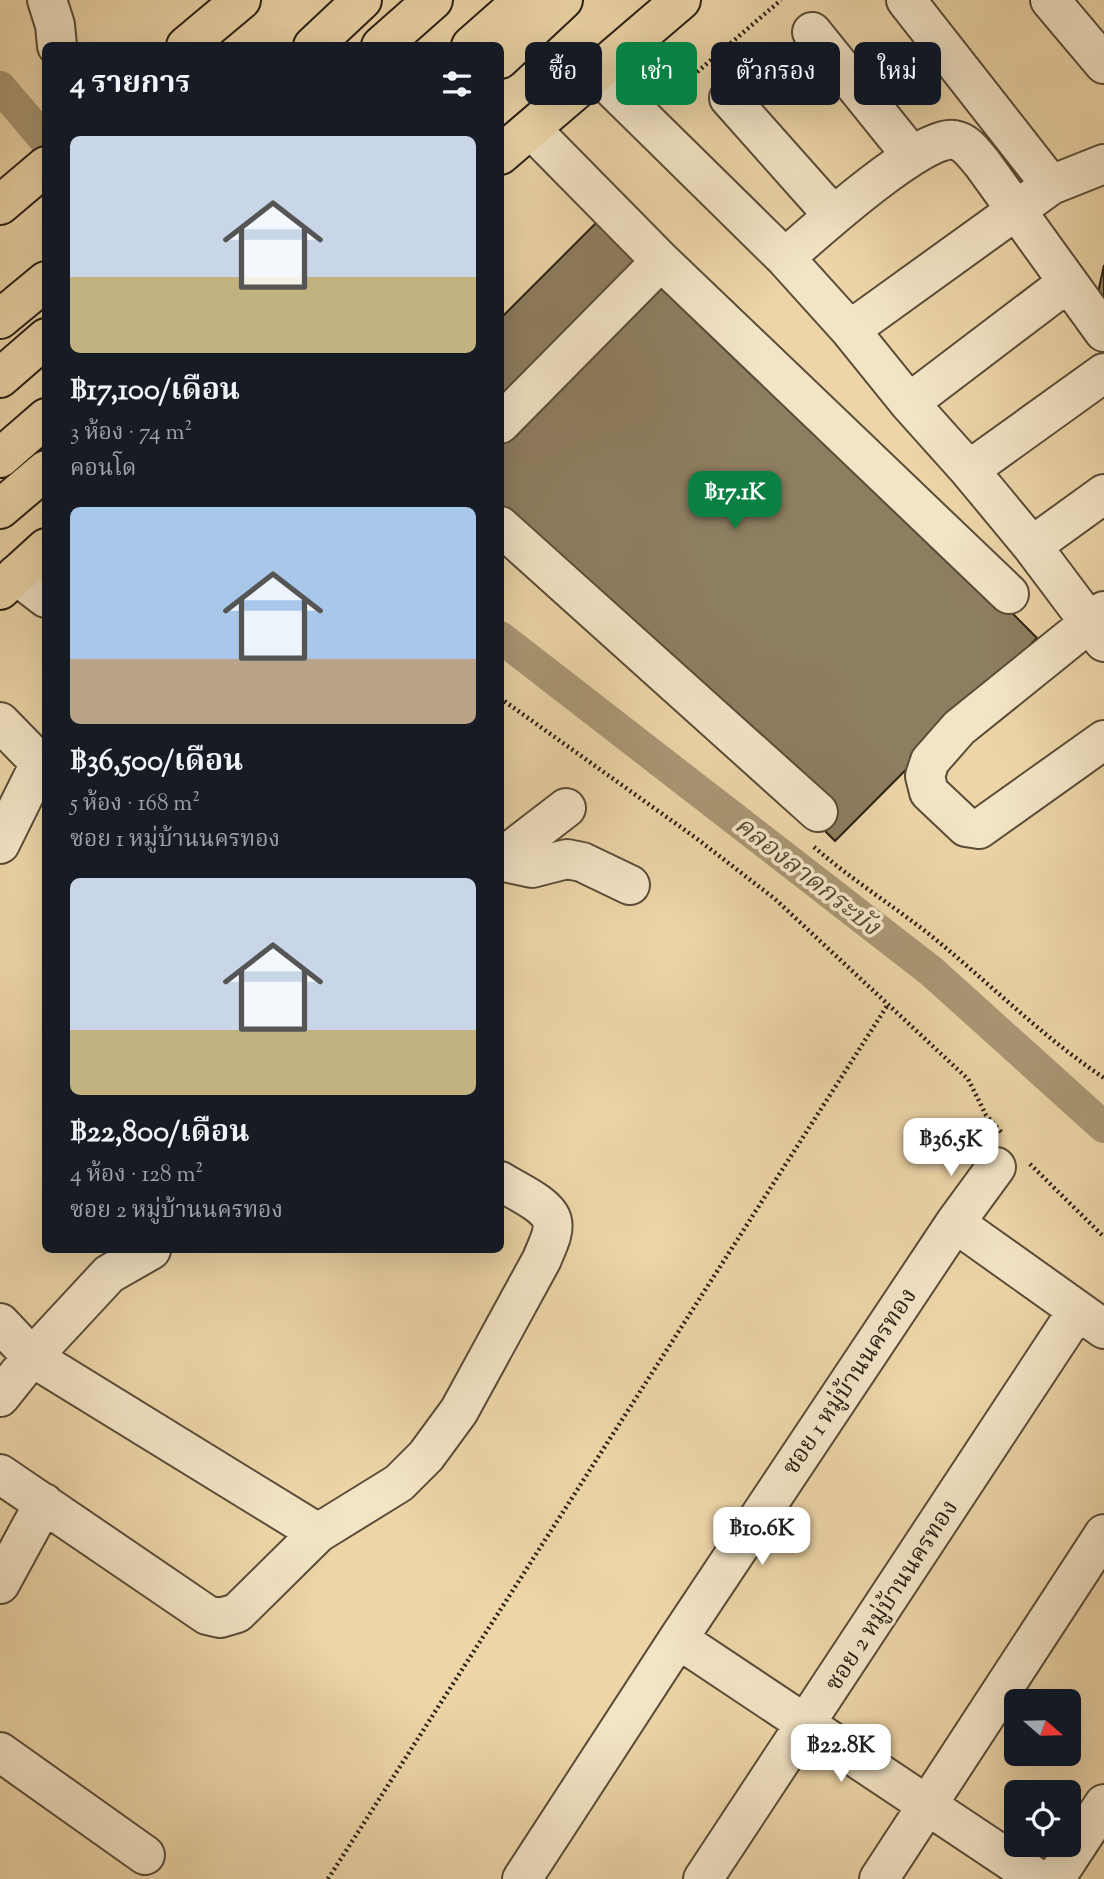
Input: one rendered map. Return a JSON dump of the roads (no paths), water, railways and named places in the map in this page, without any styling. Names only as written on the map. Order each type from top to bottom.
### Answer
[{"type":"main road","points":[[191,42],[241,0]]},
{"type":"main road","points":[[317,42],[362,0]]},
{"type":"main road","points":[[386,42],[433,0]]},
{"type":"main road","points":[[476,42],[523,0]]},
{"type":"main road","points":[[504,55],[563,0]]},
{"type":"main road","points":[[602,69],[681,0]]},
{"type":"main road","points":[[504,152],[559,105]]},
{"type":"main road","points":[[0,205],[42,169]]},
{"type":"main road","points":[[0,319],[42,284]]},
{"type":"main road","points":[[0,378],[42,341]]},
{"type":"main road","points":[[0,458],[42,421]]},
{"type":"main road","points":[[0,509],[42,473]]},
{"type":"main road","points":[[21,588],[42,554]]},
{"type":"street","points":[[906,0],[1051,185]]},
{"type":"street","points":[[1050,0],[1104,64]]},
{"type":"street","points":[[812,32],[912,156]]},
{"type":"street","points":[[602,78],[785,258],[850,330],[908,403],[969,470],[1099,625],[959,728],[930,761],[925,776],[929,792],[966,827],[979,829],[1104,740]]},
{"type":"street","points":[[736,105],[833,215]]},
{"type":"street","points":[[531,129],[661,261],[1009,594]]},
{"type":"street","points":[[785,258],[833,215],[912,156],[940,140],[953,139],[966,144],[1104,332]]},
{"type":"street","points":[[850,330],[1051,185],[1104,164]]},
{"type":"street","points":[[504,420],[661,261]]},
{"type":"street","points":[[908,403],[1067,283]]},
{"type":"street","points":[[969,470],[1104,373]]},
{"type":"street","points":[[1032,546],[1104,494]]},
{"type":"street","points":[[504,530],[818,812]]},
{"type":"street","points":[[0,722],[40,763],[0,844]]},
{"type":"street","points":[[504,857],[566,808]]},
{"type":"street","points":[[504,861],[533,868],[567,859],[575,860],[630,885]]},
{"type":"street","name":"ซอย 1 หมู่บ้านนครทอง","points":[[522,1879],[955,1223],[1011,1157]]},
{"type":"street","points":[[0,1474],[207,1615],[220,1618],[243,1609],[318,1533],[398,1483],[426,1456],[459,1410],[542,1259],[551,1237],[552,1222],[545,1209],[504,1183]]},
{"type":"street","points":[[955,1223],[1091,1320]]},
{"type":"street","points":[[0,1397],[32,1357],[109,1274],[146,1253]]},
{"type":"street","name":"ซอย 2 หมู่บ้านนครทอง","points":[[703,1879],[805,1726],[1091,1320]]},
{"type":"street","points":[[0,1323],[32,1357],[318,1533]]},
{"type":"street","points":[[0,1584],[44,1503]]},
{"type":"street","points":[[879,1879],[1104,1534]]},
{"type":"street","points":[[678,1639],[1038,1879]]},
{"type":"street","points":[[0,1752],[145,1855]]},
{"type":"street","points":[[1055,1879],[1104,1804]]},
{"type":"waterway","name":"คลองลาดกระบัง","points":[[0,87],[42,136]]},
{"type":"waterway","name":"คลองลาดกระบัง","points":[[504,640],[931,971],[1104,1127]]}]
